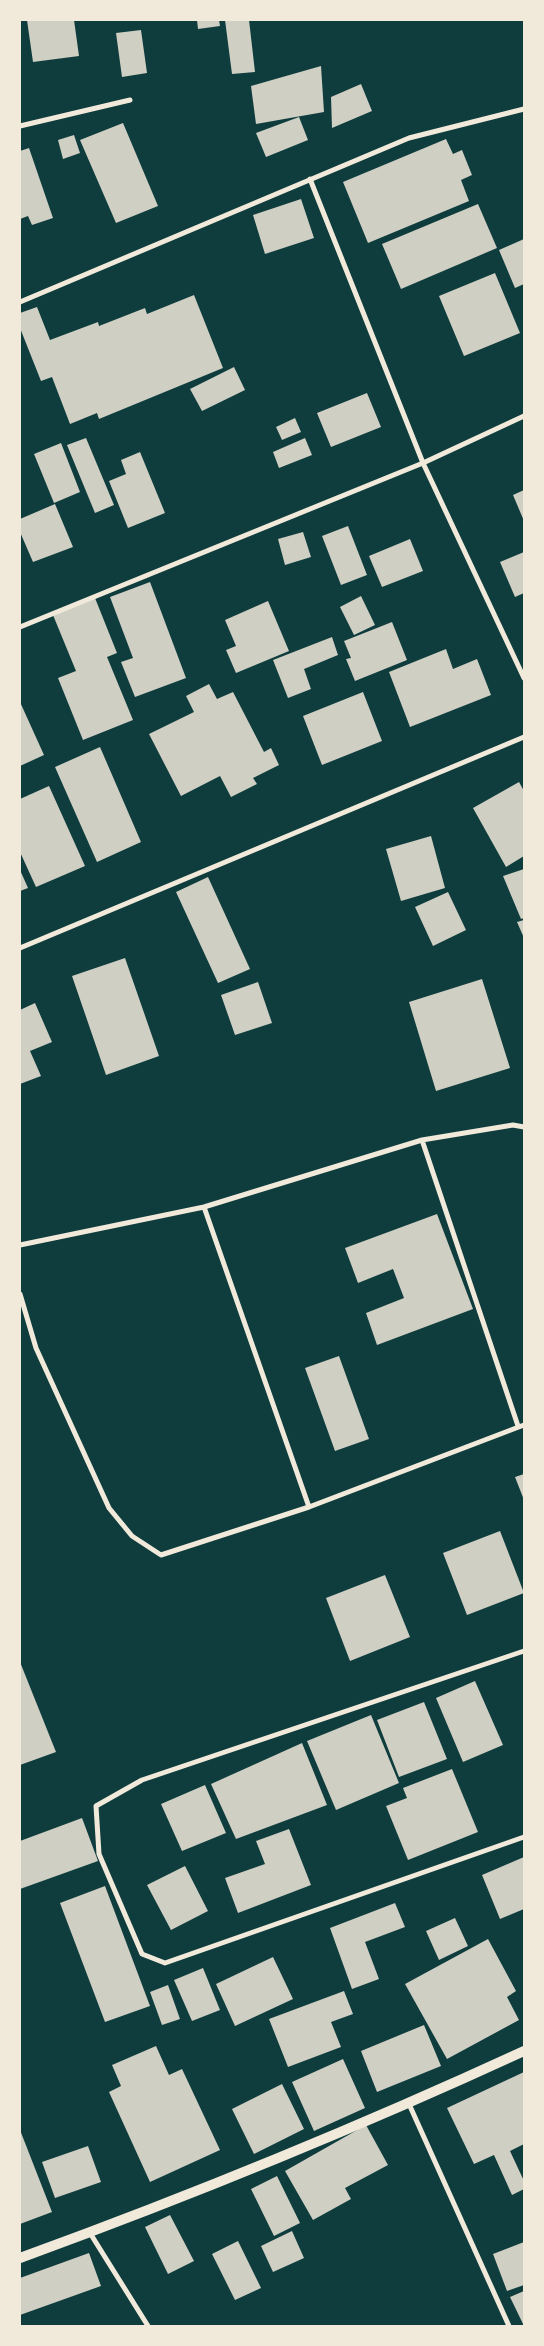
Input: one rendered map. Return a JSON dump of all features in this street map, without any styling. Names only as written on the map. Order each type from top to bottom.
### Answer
[{"type":"main road","points":[[20,2258],[90,2233],[409,2104],[524,2051]]},
{"type":"street","points":[[20,126],[130,100]]},
{"type":"street","points":[[20,302],[408,138],[524,109]]},
{"type":"street","points":[[310,179],[423,463],[524,678]]},
{"type":"street","points":[[20,627],[423,463],[524,416]]},
{"type":"street","points":[[20,948],[524,737]]},
{"type":"street","points":[[20,1245],[204,1207],[422,1140],[513,1125],[524,1127]]},
{"type":"street","points":[[422,1140],[518,1426]]},
{"type":"street","points":[[204,1207],[309,1507]]},
{"type":"street","points":[[20,1294],[36,1348],[109,1508],[132,1536],[161,1555],[309,1507],[524,1425]]},
{"type":"street","points":[[524,1651],[142,1780],[96,1806],[99,1854],[116,1896],[142,1954],[165,1963],[524,1837]]},
{"type":"street","points":[[409,2104],[508,2326]]},
{"type":"street","points":[[90,2233],[148,2326]]},
{"type":"building","points":[[27,20],[74,20],[79,56],[33,62]]},
{"type":"building","points":[[197,20],[219,20],[220,26],[198,29]]},
{"type":"building","points":[[225,20],[249,20],[255,72],[232,74]]},
{"type":"building","points":[[141,30],[147,73],[122,77],[116,33]]},
{"type":"building","points":[[321,66],[324,112],[256,124],[251,86]]},
{"type":"building","points":[[361,84],[372,111],[332,128],[331,97]]},
{"type":"building","points":[[299,117],[308,140],[266,157],[256,133]]},
{"type":"building","points":[[123,123],[158,206],[116,223],[80,140]]},
{"type":"building","points":[[74,135],[80,153],[63,159],[58,140]]},
{"type":"building","points":[[446,139],[453,154],[462,150],[472,175],[461,180],[469,201],[368,243],[343,182]]},
{"type":"building","points":[[29,148],[53,218],[32,225],[28,216],[20,219],[20,151]]},
{"type":"building","points":[[301,199],[314,238],[265,254],[253,215]]},
{"type":"building","points":[[478,204],[497,248],[401,289],[382,244]]},
{"type":"building","points":[[524,239],[524,284],[515,288],[499,250]]},
{"type":"building","points":[[495,273],[520,333],[464,356],[439,296]]},
{"type":"building","points":[[194,295],[223,368],[99,419],[97,413],[70,424],[52,377],[41,381],[20,328],[20,313],[37,307],[50,340],[98,322],[99,326],[145,308],[147,314]]},
{"type":"building","points":[[234,367],[245,390],[202,411],[190,389]]},
{"type":"building","points":[[367,393],[381,427],[331,447],[317,413]]},
{"type":"building","points":[[295,418],[301,432],[282,440],[276,427]]},
{"type":"building","points":[[86,438],[114,505],[95,513],[67,445]]},
{"type":"building","points":[[305,438],[312,455],[279,468],[273,452]]},
{"type":"building","points":[[61,443],[80,492],[54,503],[34,454]]},
{"type":"building","points":[[140,452],[165,513],[128,528],[109,481],[126,474],[121,460]]},
{"type":"building","points":[[524,490],[524,521],[513,495]]},
{"type":"building","points":[[55,504],[73,547],[33,562],[20,532],[20,519]]},
{"type":"building","points":[[348,526],[367,575],[341,585],[322,536]]},
{"type":"building","points":[[303,532],[311,557],[285,565],[278,539]]},
{"type":"building","points":[[410,539],[423,571],[382,587],[369,556]]},
{"type":"building","points":[[524,552],[524,593],[515,597],[500,562]]},
{"type":"building","points":[[150,582],[186,678],[135,697],[121,662],[133,658],[110,597]]},
{"type":"building","points":[[361,596],[375,625],[354,635],[340,607]]},
{"type":"building","points":[[95,598],[117,653],[107,657],[133,720],[83,740],[58,678],[76,671],[53,615]]},
{"type":"building","points":[[268,601],[289,651],[236,673],[226,650],[236,646],[225,620]]},
{"type":"building","points":[[392,622],[407,660],[355,681],[346,659],[351,658],[344,641]]},
{"type":"building","points":[[332,637],[338,655],[304,669],[311,689],[288,698],[273,660]]},
{"type":"building","points":[[446,649],[453,669],[477,659],[491,695],[410,727],[389,672]]},
{"type":"building","points":[[209,684],[217,699],[233,692],[264,752],[271,748],[279,765],[253,778],[257,784],[231,797],[220,776],[181,796],[149,734],[194,712],[186,696]]},
{"type":"building","points":[[363,692],[382,741],[322,765],[303,716]]},
{"type":"building","points":[[20,702],[44,755],[20,766]]},
{"type":"building","points":[[100,747],[141,842],[97,862],[55,767]]},
{"type":"building","points":[[519,782],[524,791],[524,856],[506,867],[473,808]]},
{"type":"building","points":[[49,786],[85,866],[36,887],[20,852],[20,799]]},
{"type":"building","points":[[431,836],[445,888],[401,901],[386,849]]},
{"type":"building","points":[[524,869],[524,918],[521,919],[503,876]]},
{"type":"building","points":[[20,870],[28,888],[20,891]]},
{"type":"building","points":[[208,877],[250,969],[218,983],[176,892]]},
{"type":"building","points":[[448,892],[466,930],[433,946],[415,907]]},
{"type":"building","points":[[524,920],[524,938],[517,922]]},
{"type":"building","points":[[125,958],[159,1056],[106,1075],[72,976]]},
{"type":"building","points":[[482,979],[510,1068],[436,1091],[409,1002]]},
{"type":"building","points":[[258,982],[272,1023],[235,1035],[221,995]]},
{"type":"building","points":[[35,1003],[52,1042],[30,1051],[41,1076],[20,1084],[20,1010]]},
{"type":"building","points":[[437,1214],[473,1309],[377,1345],[366,1313],[404,1298],[393,1269],[358,1283],[345,1248]]},
{"type":"building","points":[[339,1356],[369,1439],[335,1451],[305,1368]]},
{"type":"building","points":[[524,1474],[524,1500],[515,1477]]},
{"type":"building","points":[[500,1531],[524,1593],[467,1615],[443,1553]]},
{"type":"building","points":[[385,1575],[410,1637],[350,1661],[326,1598]]},
{"type":"building","points":[[20,1662],[56,1752],[20,1765]]},
{"type":"building","points":[[475,1681],[503,1745],[463,1762],[436,1698]]},
{"type":"building","points":[[424,1702],[447,1759],[399,1777],[377,1720]]},
{"type":"building","points":[[371,1715],[399,1783],[336,1810],[307,1741]]},
{"type":"building","points":[[302,1743],[327,1805],[236,1839],[211,1784]]},
{"type":"building","points":[[452,1769],[478,1832],[408,1860],[386,1806],[407,1798],[403,1788]]},
{"type":"building","points":[[205,1785],[226,1833],[182,1851],[161,1804]]},
{"type":"building","points":[[82,1818],[98,1861],[20,1889],[20,1841]]},
{"type":"building","points":[[289,1829],[311,1885],[238,1913],[225,1878],[265,1864],[256,1841]]},
{"type":"building","points":[[524,1857],[524,1909],[500,1919],[482,1875]]},
{"type":"building","points":[[185,1866],[208,1911],[171,1930],[147,1885]]},
{"type":"building","points":[[105,1886],[150,2006],[105,2022],[60,1903]]},
{"type":"building","points":[[395,1903],[405,1927],[365,1942],[379,1979],[352,1989],[330,1928]]},
{"type":"building","points":[[455,1918],[468,1946],[439,1960],[426,1931]]},
{"type":"building","points":[[488,1939],[516,1991],[507,1997],[519,2020],[447,2059],[405,1984]]},
{"type":"building","points":[[273,1957],[293,1999],[235,2026],[216,1984]]},
{"type":"building","points":[[203,1968],[220,2010],[192,2021],[174,1980]]},
{"type":"building","points":[[168,1985],[180,2019],[162,2025],[150,1992]]},
{"type":"building","points":[[344,1991],[353,2014],[331,2022],[341,2047],[288,2067],[269,2019]]},
{"type":"building","points":[[424,2025],[441,2066],[377,2092],[361,2051]]},
{"type":"building","points":[[156,2046],[169,2075],[182,2069],[220,2150],[150,2182],[109,2092],[121,2086],[112,2065]]},
{"type":"building","points":[[343,2059],[365,2108],[314,2131],[292,2082]]},
{"type":"building","points":[[524,2072],[524,2144],[510,2151],[524,2181],[524,2189],[512,2195],[494,2155],[474,2164],[447,2108]]},
{"type":"building","points":[[282,2084],[304,2129],[254,2154],[232,2109]]},
{"type":"building","points":[[366,2125],[388,2165],[345,2188],[351,2199],[313,2220],[285,2171]]},
{"type":"building","points":[[20,2130],[52,2212],[20,2224]]},
{"type":"building","points":[[88,2146],[101,2182],[55,2198],[42,2162]]},
{"type":"building","points":[[277,2176],[300,2223],[274,2236],[251,2189]]},
{"type":"building","points":[[170,2215],[194,2261],[168,2274],[145,2227]]},
{"type":"building","points":[[292,2231],[304,2258],[273,2272],[261,2246]]},
{"type":"building","points":[[238,2241],[261,2288],[235,2300],[212,2254]]},
{"type":"building","points":[[524,2242],[524,2285],[507,2291],[493,2254]]},
{"type":"building","points":[[89,2253],[101,2286],[20,2315],[20,2278]]},
{"type":"building","points":[[524,2291],[524,2326],[510,2297]]}]
